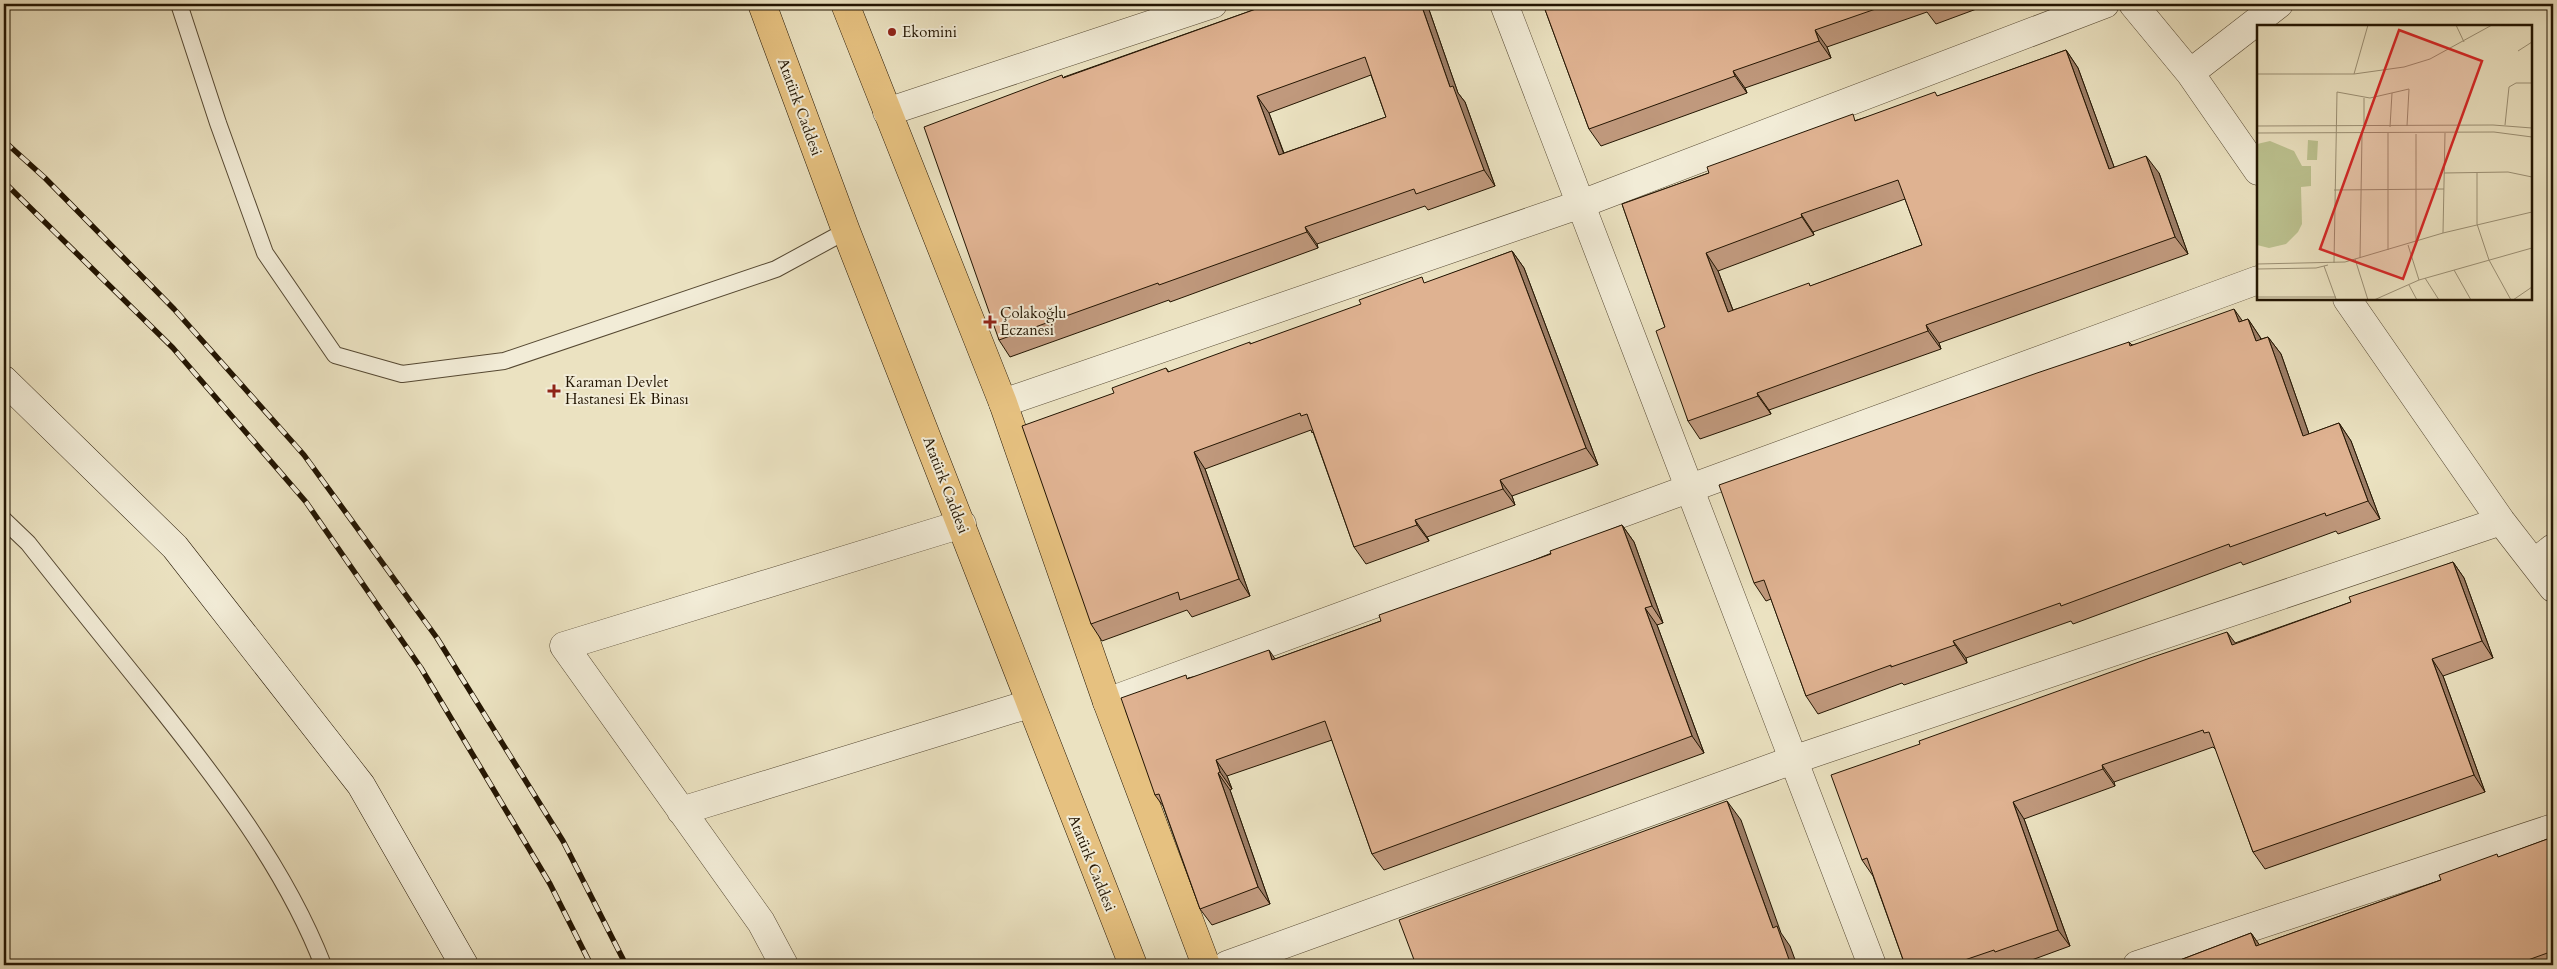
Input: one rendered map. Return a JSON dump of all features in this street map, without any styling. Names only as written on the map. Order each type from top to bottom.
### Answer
[{"type":"highway","name":"Atatürk Caddesi","points":[[762,4],[846,231],[962,524],[1029,704],[1133,965]]},
{"type":"highway","points":[[845,4],[1003,403],[1106,702],[1206,965]]},
{"type":"street","points":[[887,112],[1213,4]]},
{"type":"street","points":[[1504,4],[1872,965]]},
{"type":"street","points":[[1003,403],[1581,204],[2105,4]]},
{"type":"street","points":[[2133,4],[2190,73],[2257,171]]},
{"type":"street","points":[[2190,73],[2279,4]]},
{"type":"street","points":[[1106,702],[2257,280]]},
{"type":"street","points":[[2348,300],[2501,521],[2544,555],[2553,588]]},
{"type":"street","points":[[4,380],[181,554],[361,785],[464,965]]},
{"type":"street","points":[[1227,965],[1794,760],[2501,521]]},
{"type":"street","points":[[784,965],[761,922],[680,812],[564,646],[962,524]]},
{"type":"street","points":[[680,812],[1029,704]]},
{"type":"street","points":[[2137,965],[2553,828]]},
{"type":"lane","points":[[179,4],[218,123],[265,252],[335,355],[402,374],[504,361],[776,269],[846,231]]},
{"type":"lane","points":[[4,520],[28,543],[220,783],[276,872],[316,946],[323,965]]},
{"type":"building","points":[[1270,4],[1421,4],[1450,87],[1453,86],[1484,170],[1416,194],[1414,189],[1305,227],[1307,232],[999,340],[924,127],[1062,75],[1063,78]],"holes":[[[1365,57],[1386,117],[1279,155],[1257,96]]]},
{"type":"building","points":[[1543,4],[1890,4],[1815,30],[1819,41],[1733,71],[1735,76],[1589,129]]},
{"type":"building","points":[[2066,50],[2109,169],[2146,156],[2175,237],[1926,325],[1928,331],[1757,393],[1758,396],[1688,421],[1656,331],[1665,327],[1622,204],[1709,173],[1707,167],[1853,114],[1855,121],[1935,92],[1937,96]],"holes":[[[1898,180],[1922,245],[1810,286],[1809,283],[1728,312],[1706,253],[1802,217],[1801,214]]]},
{"type":"building","points":[[1512,251],[1586,448],[1500,480],[1503,489],[1415,520],[1417,525],[1354,547],[1307,414],[1301,416],[1300,413],[1194,452],[1239,579],[1180,600],[1178,592],[1091,624],[1022,426],[1114,393],[1112,388],[1166,368],[1168,372],[1361,304],[1359,300],[1422,277],[1424,283]]},
{"type":"building","points":[[2234,309],[2239,322],[2248,319],[2256,341],[2268,337],[2303,436],[2339,423],[2368,501],[2326,516],[2325,513],[2230,547],[2229,544],[2061,606],[2060,603],[1953,641],[1955,645],[1891,667],[1891,665],[1806,696],[1764,580],[1754,583],[1719,485],[2037,373],[2129,342],[2130,346]]},
{"type":"building","points":[[1622,525],[1652,606],[1645,608],[1692,736],[1372,854],[1325,721],[1216,760],[1220,772],[1218,773],[1258,887],[1200,909],[1159,794],[1155,795],[1121,698],[1186,675],[1187,679],[1269,650],[1272,660],[1381,621],[1379,615],[1551,554],[1550,551]]},
{"type":"building","points":[[2453,562],[2482,641],[2432,659],[2474,775],[2253,852],[2209,732],[2204,733],[2203,730],[2102,765],[2103,769],[2013,802],[2058,930],[1995,952],[1994,950],[1950,965],[1905,965],[1867,858],[1862,860],[1831,775],[1920,744],[1919,741],[2150,658],[2227,632],[2232,645],[2351,602],[2349,597]]},
{"type":"building","points":[[1727,801],[1773,928],[1777,926],[1791,965],[1416,965],[1399,920]]},
{"type":"building","points":[[2553,837],[2553,951],[2514,965],[2167,965],[2251,933],[2256,946],[2441,880],[2439,875],[2497,854],[2498,857]]},
{"type":"railway","points":[[4,141],[45,178],[174,309],[304,455],[437,638],[563,841],[626,965]]},
{"type":"railway","points":[[4,182],[173,348],[306,502],[421,668],[550,884],[591,965]]},
{"type":"place","name":"Ekomini","points":[[892,32]]},
{"type":"place","name":"Çolakoğlu Eczanesi","points":[[990,322]]},
{"type":"place","name":"Karaman Devlet Hastanesi Ek Binası","points":[[554,391]]}]
